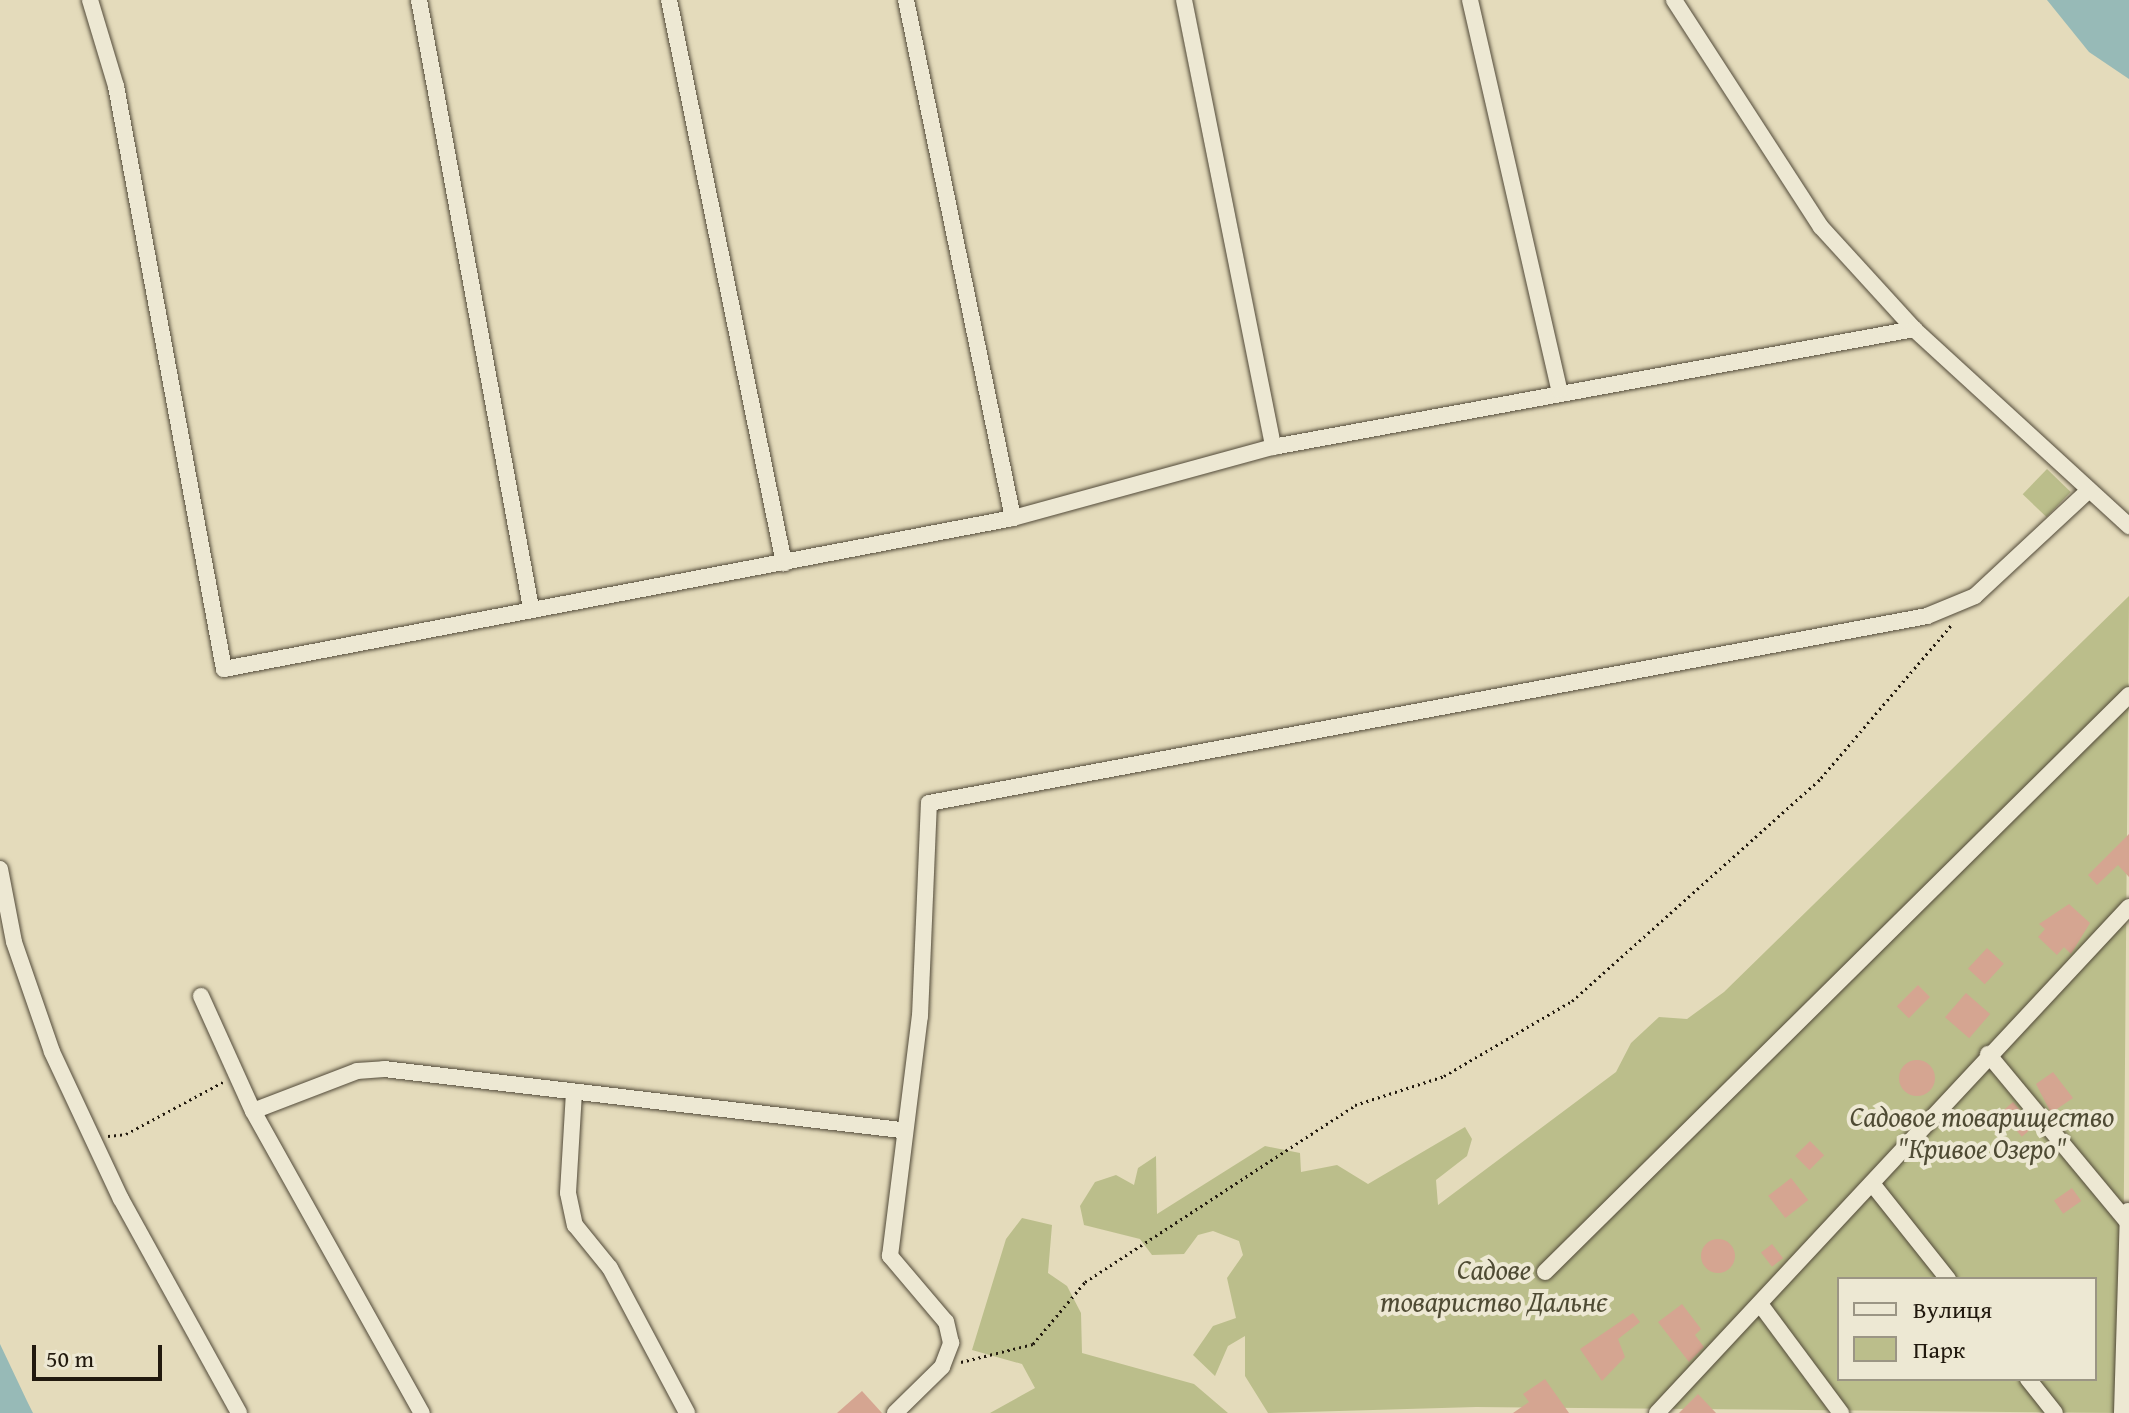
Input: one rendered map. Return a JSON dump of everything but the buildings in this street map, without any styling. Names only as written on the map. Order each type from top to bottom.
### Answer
[{"type":"street","points":[[90,0],[116,86],[224,669],[1013,518],[1273,447],[1559,390],[1914,329]]},
{"type":"street","points":[[419,0],[531,608]]},
{"type":"street","points":[[669,0],[784,563]]},
{"type":"street","points":[[906,0],[1013,518]]},
{"type":"street","points":[[1184,0],[1273,447]]},
{"type":"street","points":[[1470,0],[1559,390]]},
{"type":"street","points":[[1674,0],[1821,227],[1914,329],[2129,526]]},
{"type":"street","points":[[895,1413],[942,1367],[951,1343],[946,1322],[890,1256],[901,1130],[920,1016],[929,803],[1927,616],[1975,596],[2088,491]]},
{"type":"street","points":[[1545,1272],[2129,695]]},
{"type":"street","points":[[0,869],[18,955],[92,1137],[239,1413]]},
{"type":"street","points":[[1657,1413],[1874,1186],[1988,1054],[2129,907]]},
{"type":"street","points":[[201,996],[253,1111],[422,1413]]},
{"type":"street","points":[[1988,1054],[2127,1214],[2122,1413]]},
{"type":"street","points":[[253,1111],[357,1071],[574,1092],[901,1130]]},
{"type":"street","points":[[574,1092],[568,1193],[575,1225],[610,1268],[687,1413]]},
{"type":"street","points":[[1874,1186],[1946,1277]]},
{"type":"street","points":[[1760,1304],[1841,1413]]},
{"type":"street","points":[[2030,1381],[2055,1413]]},
{"type":"path","points":[[942,1367],[1033,1344],[1085,1282],[1299,1140],[1355,1105],[1444,1076],[1572,1001],[1821,778],[1956,619]]},
{"type":"path","points":[[92,1137],[126,1134],[212,1085],[238,1078]]},
{"type":"green space","points":[[2047,469],[2071,492],[2046,517],[2023,494]]},
{"type":"green space","points":[[2129,596],[2122,1413],[1476,1407],[1268,1413],[1245,1376],[1245,1336],[1228,1346],[1215,1376],[1193,1355],[1213,1326],[1236,1318],[1227,1278],[1243,1255],[1239,1241],[1213,1231],[1198,1235],[1184,1254],[1152,1255],[1140,1239],[1084,1225],[1080,1206],[1095,1182],[1116,1175],[1134,1185],[1138,1168],[1156,1156],[1157,1214],[1265,1146],[1300,1153],[1301,1172],[1337,1165],[1368,1184],[1465,1127],[1472,1139],[1467,1156],[1436,1180],[1438,1205],[1616,1072],[1631,1043],[1659,1017],[1687,1019],[1724,992]]},
{"type":"green space","points":[[1022,1218],[1052,1225],[1048,1273],[1067,1286],[1081,1313],[1082,1353],[1194,1384],[1228,1413],[990,1413],[1035,1388],[1022,1364],[972,1350],[1006,1239]]},
{"type":"water","points":[[2047,0],[2129,0],[2129,79],[2089,52]]},
{"type":"water","points":[[0,1344],[27,1401],[33,1413],[0,1413]]},
{"type":"park label","name":"Садовое товарищество \"Кривое Озеро\"","points":[[1982,1132]]},
{"type":"park label","name":"Садове товариство Дальнє","points":[[1494,1285]]}]
